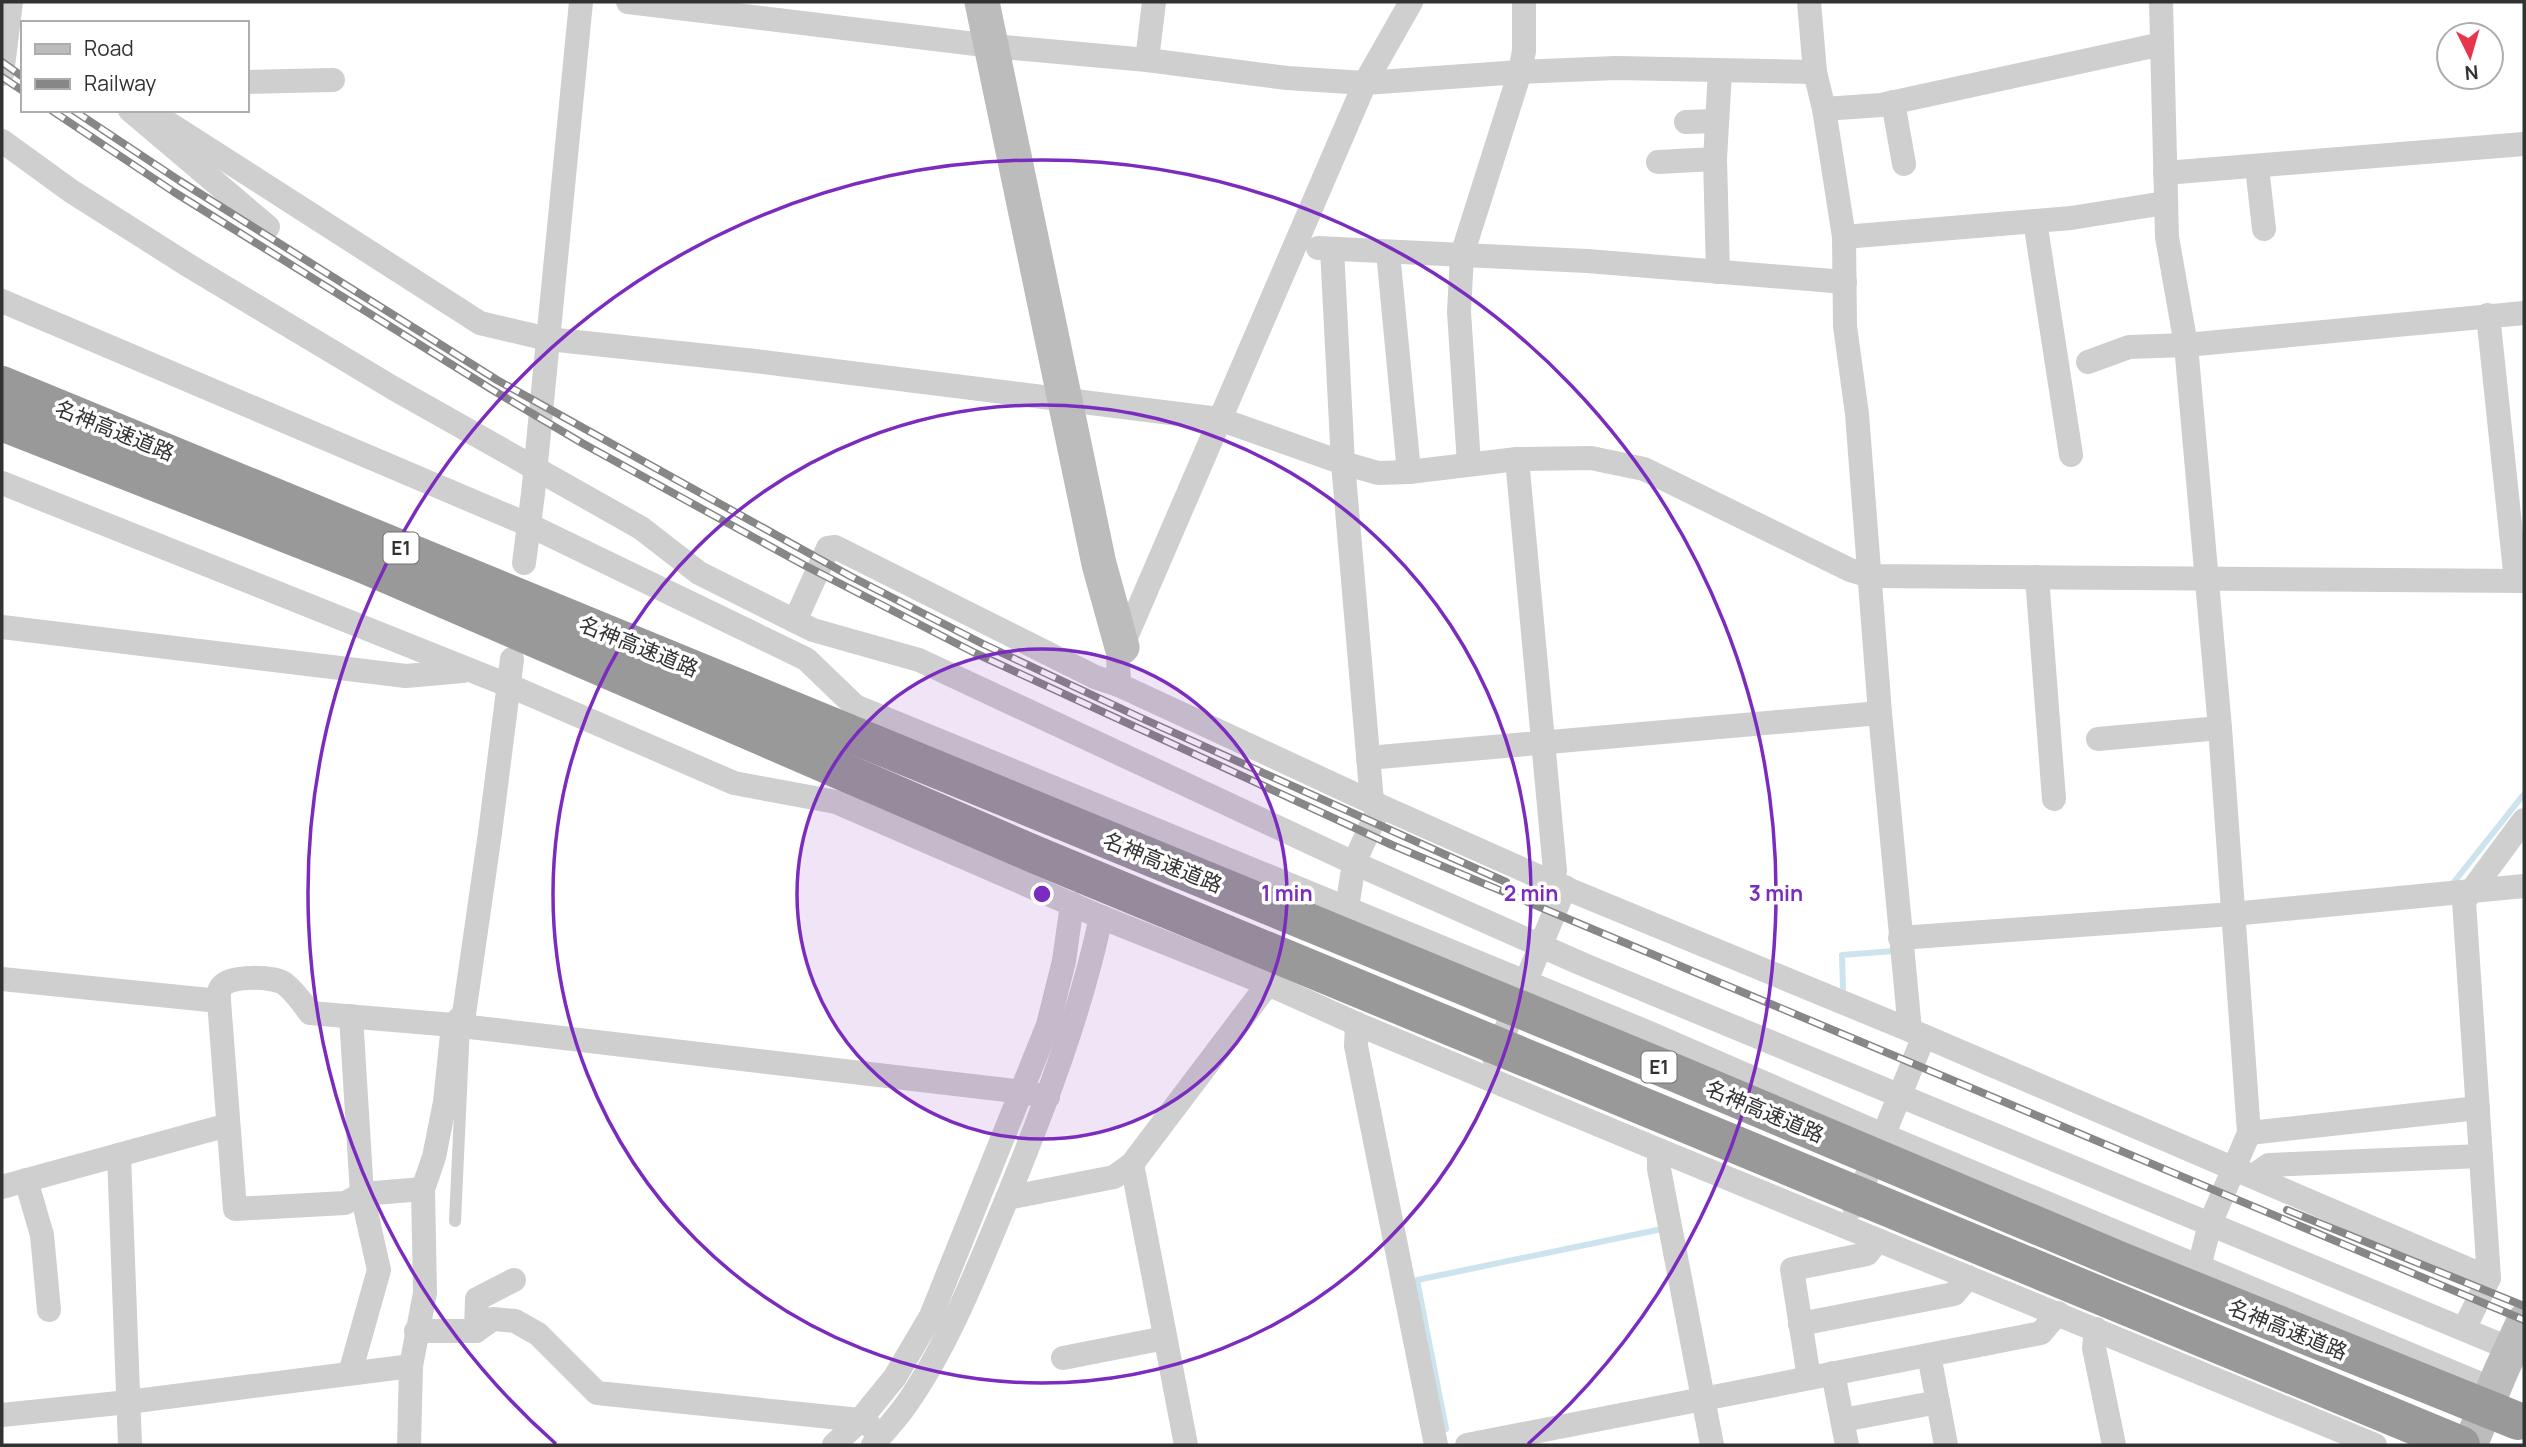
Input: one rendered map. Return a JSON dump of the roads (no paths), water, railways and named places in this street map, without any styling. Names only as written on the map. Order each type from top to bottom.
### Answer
[{"type":"highway","name":"名神高速道路","points":[[2,385],[1680,1075],[2121,1261],[2518,1421]]},
{"type":"highway","name":"名神高速道路","points":[[2,422],[363,565],[1035,855],[2460,1445]]},
{"type":"street","points":[[2,74],[15,34],[11,2]]},
{"type":"street","points":[[524,563],[536,468],[580,2]]},
{"type":"street","points":[[628,2],[992,46],[1147,60],[1287,78],[1365,83],[1616,68],[1815,72]]},
{"type":"street","points":[[982,2],[1099,564],[1122,647]]},
{"type":"street","points":[[1147,60],[1154,2]]},
{"type":"street","points":[[1119,685],[1118,656],[1219,419],[1365,83],[1411,2]]},
{"type":"street","points":[[1469,464],[1459,312],[1462,255],[1520,72],[1524,51],[1524,2]]},
{"type":"street","points":[[1809,2],[1815,72],[1824,109],[1844,237],[1845,326],[1857,414],[1900,938],[1917,1033],[1900,1096],[1846,1227]]},
{"type":"street","points":[[2161,2],[2167,237],[2186,345],[2220,728],[2249,1133],[2244,1172],[2210,1224],[2199,1267]]},
{"type":"street","points":[[1824,109],[1893,102],[2162,44]]},
{"type":"street","points":[[1718,272],[1715,159],[1720,71]]},
{"type":"street","points":[[248,82],[333,80]]},
{"type":"street","points":[[1893,102],[1904,164]]},
{"type":"street","points":[[132,112],[268,227]]},
{"type":"street","points":[[151,112],[480,323],[548,338],[1219,419],[1378,473],[1409,472],[1517,459],[1591,458],[1644,469],[1850,570],[1870,576],[2520,582],[2487,315]]},
{"type":"street","points":[[1686,122],[1716,121]]},
{"type":"street","points":[[2,141],[71,191],[191,267],[393,388],[641,528],[699,573],[813,630],[919,660],[1354,863],[1541,946],[1900,1096],[2464,1329],[2518,1335],[2470,1445]]},
{"type":"street","points":[[2165,173],[2524,144]]},
{"type":"street","points":[[1658,162],[1715,159]]},
{"type":"street","points":[[2257,166],[2264,229]]},
{"type":"street","points":[[1844,237],[2071,218],[2165,203]]},
{"type":"street","points":[[2035,221],[2071,455]]},
{"type":"street","points":[[1296,246],[1587,261],[1845,282]]},
{"type":"street","points":[[1318,1006],[1352,910],[1354,863],[1376,804],[1368,758],[1343,463],[1332,249]]},
{"type":"street","points":[[1388,252],[1409,472]]},
{"type":"street","points":[[2,301],[529,525],[806,659],[855,706],[1526,981],[1883,1135],[2493,1389]]},
{"type":"street","points":[[2088,362],[2129,347],[2186,345],[2524,313]]},
{"type":"street","points":[[1486,1077],[1541,946],[1559,885],[1555,871],[1542,742],[1517,459]]},
{"type":"street","points":[[2,483],[508,685],[734,783],[836,802],[1357,1024],[2375,1445]]},
{"type":"street","points":[[795,621],[828,548],[835,547],[1095,677],[1119,685],[1559,885],[1917,1033],[2489,1278]]},
{"type":"street","points":[[2037,577],[2054,799]]},
{"type":"street","points":[[2,627],[406,676],[471,671]]},
{"type":"street","points":[[410,1445],[411,1366],[425,1293],[423,1189],[434,1157],[458,1026],[464,1014],[491,833],[512,659]]},
{"type":"street","points":[[1368,758],[1880,713]]},
{"type":"street","points":[[2098,739],[2220,728]]},
{"type":"street","points":[[2464,1329],[2489,1278],[2465,901],[2469,891],[2524,820]]},
{"type":"street","points":[[1900,938],[2232,914],[2524,886]]},
{"type":"street","points":[[834,1445],[860,1420],[895,1377],[931,1317],[1048,1025],[1064,961],[1072,904]]},
{"type":"street","points":[[416,1331],[476,1331],[493,1319],[515,1321],[538,1334],[597,1393],[860,1420],[878,1439],[904,1408],[964,1299],[1048,1097],[1088,976],[1101,917]]},
{"type":"street","points":[[423,1189],[362,1194],[345,1203],[235,1209],[219,1002],[223,983],[235,979],[263,978],[282,982],[310,1013],[458,1026],[1048,1097]]},
{"type":"street","points":[[2,979],[219,1002]]},
{"type":"street","points":[[1007,1198],[1114,1177],[1132,1164],[1268,984]]},
{"type":"street","points":[[350,1373],[379,1270],[362,1194],[352,1016]]},
{"type":"street","points":[[1357,1024],[1356,1046],[1436,1445]]},
{"type":"street","points":[[2249,1133],[2478,1108]]},
{"type":"street","points":[[2,1187],[228,1125]]},
{"type":"street","points":[[1659,1150],[1659,1169],[1713,1445]]},
{"type":"street","points":[[119,1155],[130,1445]]},
{"type":"street","points":[[2244,1172],[2269,1165],[2481,1156]]},
{"type":"street","points":[[1132,1164],[1186,1445]]},
{"type":"street","points":[[26,1180],[42,1234],[49,1310]]},
{"type":"street","points":[[1847,1445],[1843,1420],[1800,1324],[1792,1269],[1867,1254],[1878,1240]]},
{"type":"street","points":[[1800,1324],[1954,1294],[1968,1277]]},
{"type":"street","points":[[476,1331],[477,1299],[514,1280]]},
{"type":"street","points":[[1466,1445],[2041,1333],[2058,1313]]},
{"type":"street","points":[[2096,1329],[2094,1348],[2114,1445]]},
{"type":"street","points":[[1063,1358],[1165,1338]]},
{"type":"street","points":[[1929,1355],[1946,1445]]},
{"type":"street","points":[[2,1415],[411,1366]]},
{"type":"street","points":[[1843,1420],[1938,1402]]},
{"type":"lane","points":[[454,1221],[458,1026]]},
{"type":"waterway","points":[[2454,882],[2524,794]]},
{"type":"waterway","points":[[1843,989],[1842,955],[1894,951]]},
{"type":"waterway","points":[[1446,1429],[1417,1280],[1662,1229]]},
{"type":"railway","points":[[2,62],[21,76]]},
{"type":"railway","points":[[2,77],[21,90]]},
{"type":"railway","points":[[54,112],[174,192],[582,443],[804,565],[975,653],[1392,845],[2524,1320]]},
{"type":"railway","points":[[76,112],[180,181],[497,380],[850,576],[983,644],[1139,717],[1506,882]]},
{"type":"railway","points":[[2287,1210],[2524,1306]]}]
